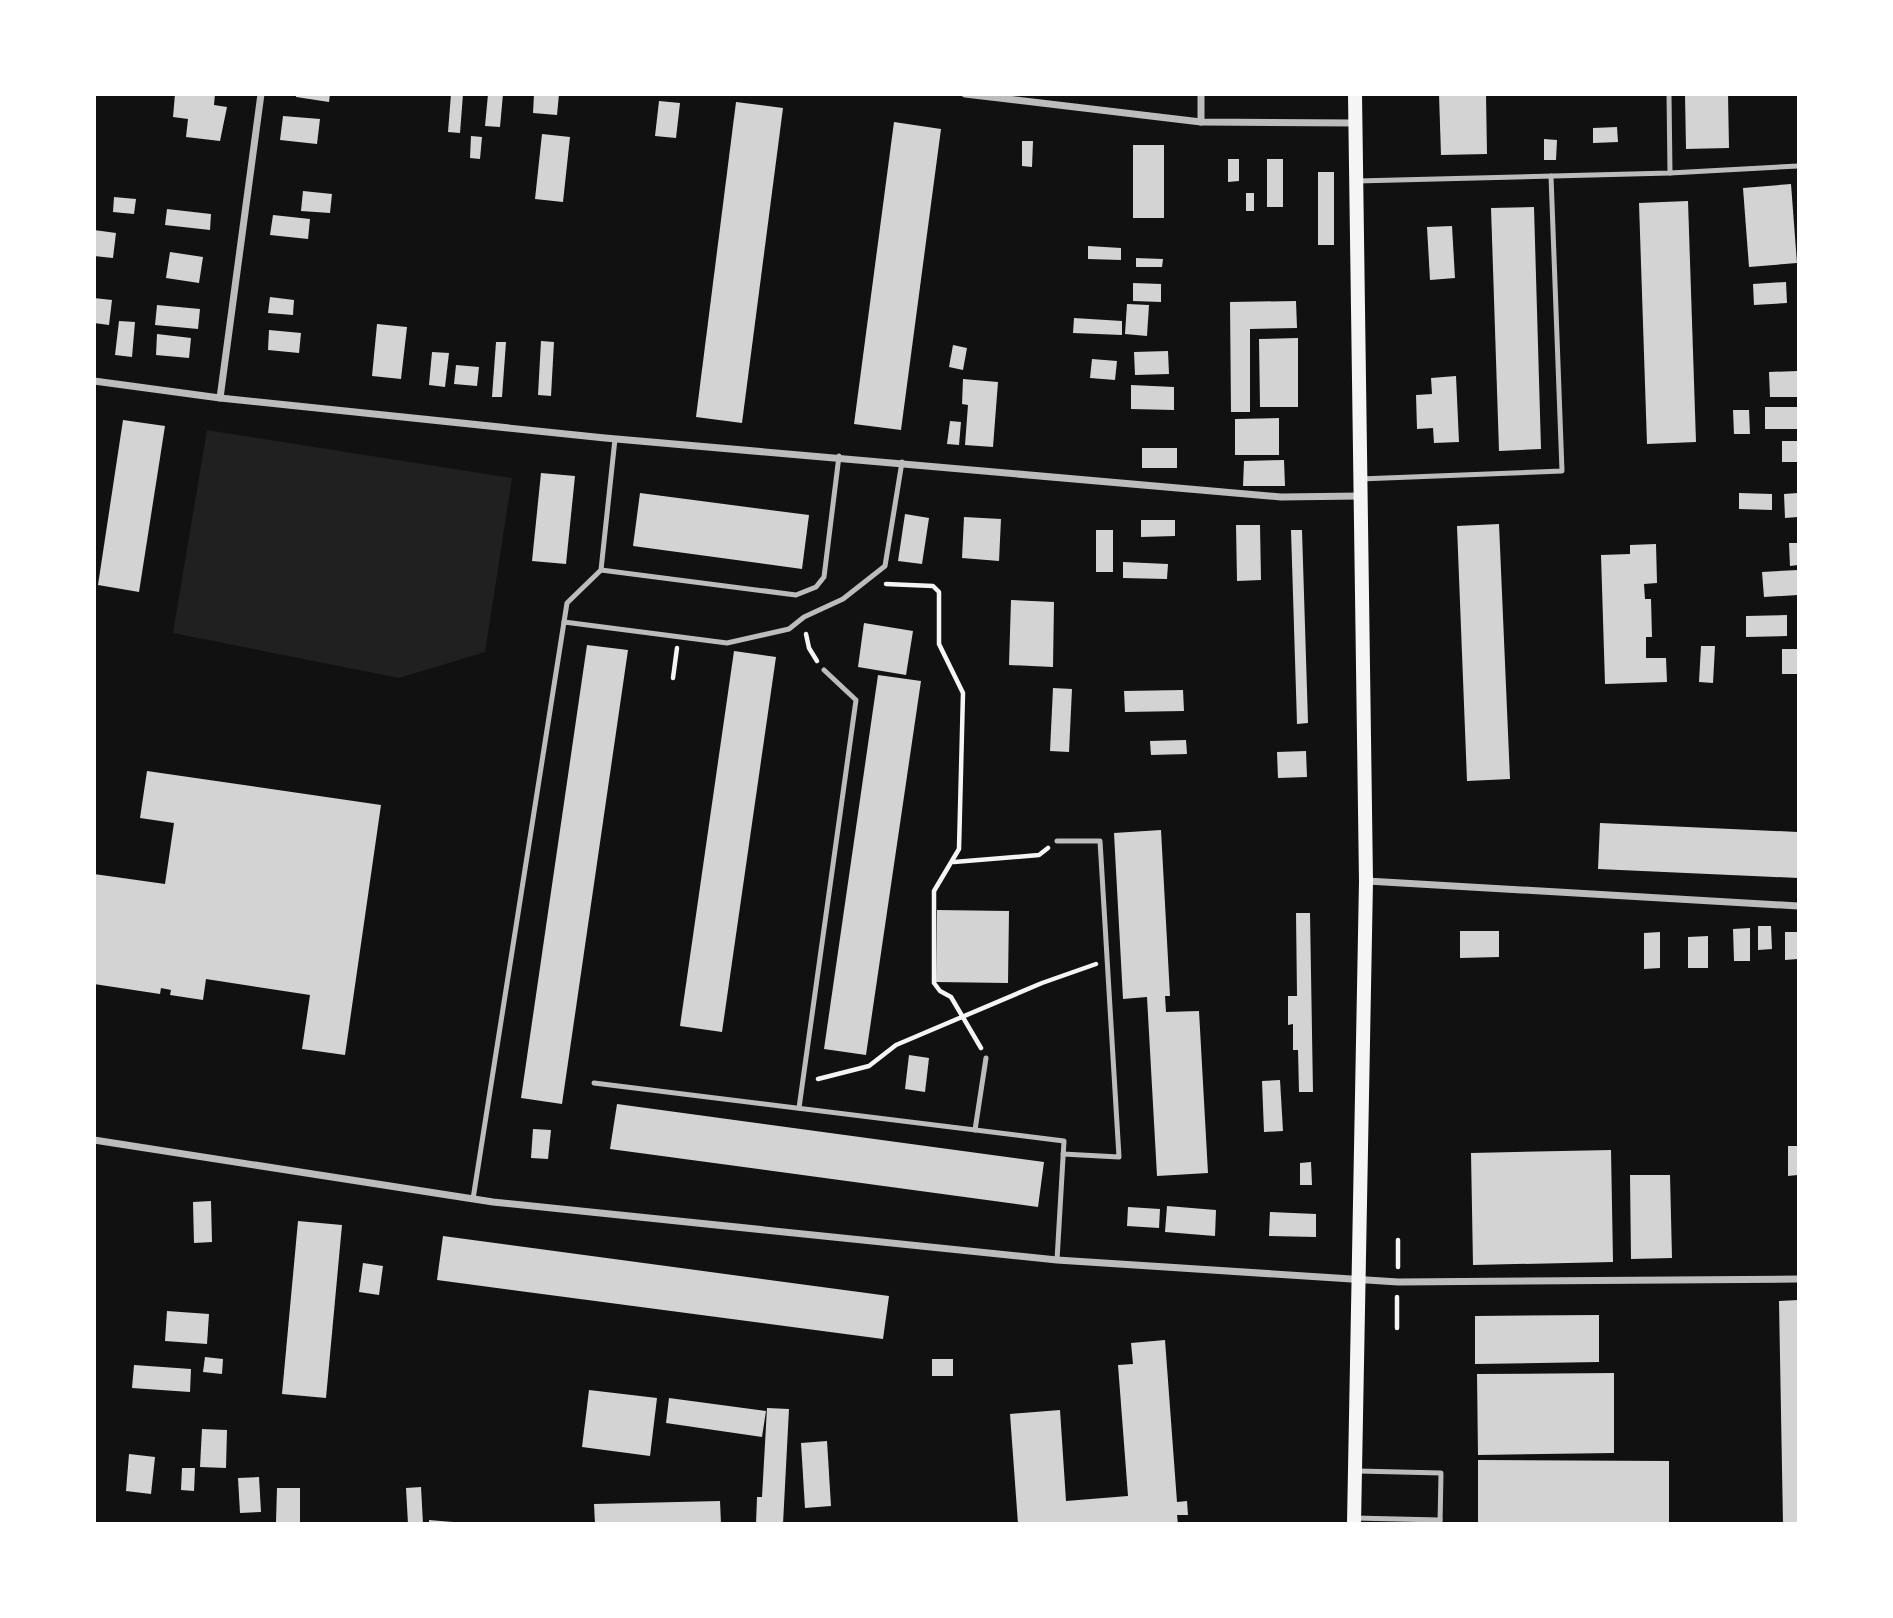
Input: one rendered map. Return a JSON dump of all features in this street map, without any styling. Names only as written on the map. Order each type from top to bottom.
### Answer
[{"type":"main road","points":[[1354,94],[1366,881],[1354,1521]]},
{"type":"street","points":[[220,398],[261,94]]},
{"type":"street","points":[[965,94],[1201,122],[1355,123]]},
{"type":"street","points":[[1201,94],[1201,122]]},
{"type":"street","points":[[94,381],[220,398],[615,439],[839,456],[1281,497],[1360,496]]},
{"type":"street","points":[[1366,881],[1798,906]]},
{"type":"street","points":[[94,1140],[472,1199],[1057,1260],[1358,1281],[1798,1279]]},
{"type":"lane","points":[[1669,94],[1670,173]]},
{"type":"lane","points":[[1356,181],[1670,173],[1798,166]]},
{"type":"lane","points":[[1360,479],[1562,471],[1552,176]]},
{"type":"lane","points":[[472,1199],[567,603],[601,570],[615,439]]},
{"type":"lane","points":[[601,570],[796,595],[807,592],[824,578],[839,456]]},
{"type":"lane","points":[[564,622],[727,643],[789,629],[804,617],[843,599],[861,582],[885,566],[902,462]]},
{"type":"lane","points":[[799,1108],[856,700],[824,670]]},
{"type":"lane","points":[[1057,841],[1100,841],[1119,1157],[1063,1154]]},
{"type":"lane","points":[[975,1130],[986,1058]]},
{"type":"lane","points":[[594,1083],[1064,1141],[1057,1260]]},
{"type":"lane","points":[[1354,1521],[1440,1522],[1441,1473],[1355,1471]]},
{"type":"path","points":[[861,582],[933,586],[939,592],[939,644],[963,693],[959,849],[954,862],[934,891],[934,983],[940,991],[951,997],[986,1058]]},
{"type":"path","points":[[673,678],[678,636]]},
{"type":"path","points":[[954,862],[1039,855],[1057,841]]},
{"type":"path","points":[[803,1083],[869,1066],[896,1045],[1042,983],[1108,960]]},
{"type":"shaded area","points":[[207,430],[512,478],[485,652],[399,678],[173,633]]},
{"type":"building","points":[[175,94],[215,94],[214,105],[227,107],[220,141],[186,137],[188,119],[173,117]]},
{"type":"building","points":[[296,94],[330,94],[329,102],[296,97]]},
{"type":"building","points":[[451,94],[463,94],[460,133],[448,132]]},
{"type":"building","points":[[488,94],[503,94],[500,127],[485,126]]},
{"type":"building","points":[[534,94],[559,94],[557,115],[533,113]]},
{"type":"building","points":[[1439,94],[1486,94],[1487,154],[1441,155]]},
{"type":"building","points":[[1685,94],[1728,94],[1729,148],[1686,149]]},
{"type":"building","points":[[659,101],[680,103],[676,138],[655,136]]},
{"type":"building","points":[[736,102],[783,108],[742,423],[696,417]]},
{"type":"building","points":[[283,116],[320,119],[317,144],[280,140]]},
{"type":"building","points":[[894,122],[941,129],[901,430],[854,424]]},
{"type":"building","points":[[1617,127],[1618,142],[1593,143],[1593,128]]},
{"type":"building","points":[[542,134],[570,137],[563,202],[535,199]]},
{"type":"building","points":[[471,136],[482,137],[480,159],[470,158]]},
{"type":"building","points":[[1544,139],[1557,140],[1556,160],[1544,160]]},
{"type":"building","points":[[1022,141],[1033,141],[1032,167],[1022,166]]},
{"type":"building","points":[[1133,145],[1164,145],[1164,218],[1133,218]]},
{"type":"building","points":[[1228,159],[1239,159],[1239,181],[1228,182]]},
{"type":"building","points":[[1267,159],[1283,159],[1283,207],[1267,207]]},
{"type":"building","points":[[1318,172],[1334,172],[1334,245],[1318,245]]},
{"type":"building","points":[[1791,184],[1797,263],[1749,267],[1743,188]]},
{"type":"building","points":[[303,191],[332,194],[330,213],[301,211]]},
{"type":"building","points":[[1246,193],[1254,193],[1254,211],[1246,211]]},
{"type":"building","points":[[114,197],[136,199],[134,214],[113,212]]},
{"type":"building","points":[[1688,201],[1696,442],[1647,444],[1639,203]]},
{"type":"building","points":[[1534,207],[1541,449],[1499,451],[1491,208]]},
{"type":"building","points":[[167,209],[211,214],[210,230],[165,225]]},
{"type":"building","points":[[273,215],[310,219],[308,239],[270,235]]},
{"type":"building","points":[[1452,226],[1455,278],[1430,280],[1427,227]]},
{"type":"building","points":[[94,230],[116,233],[113,258],[94,256]]},
{"type":"building","points":[[1088,246],[1121,248],[1121,260],[1088,259]]},
{"type":"building","points":[[170,252],[203,257],[199,283],[166,278]]},
{"type":"building","points":[[1136,258],[1163,259],[1162,267],[1136,267]]},
{"type":"building","points":[[1786,282],[1787,303],[1754,305],[1753,284]]},
{"type":"building","points":[[1133,283],[1161,284],[1161,302],[1133,301]]},
{"type":"building","points":[[270,297],[294,300],[293,315],[268,313]]},
{"type":"building","points":[[94,298],[112,300],[109,325],[94,323]]},
{"type":"building","points":[[1296,301],[1297,328],[1250,329],[1250,412],[1231,412],[1230,302]]},
{"type":"building","points":[[1127,304],[1149,305],[1147,336],[1125,334]]},
{"type":"building","points":[[157,305],[200,309],[198,329],[155,325]]},
{"type":"building","points":[[1074,318],[1122,321],[1122,335],[1073,333]]},
{"type":"building","points":[[119,321],[135,322],[132,357],[115,355]]},
{"type":"building","points":[[377,324],[407,327],[401,379],[372,376]]},
{"type":"building","points":[[269,330],[301,333],[299,353],[268,350]]},
{"type":"building","points":[[157,334],[191,338],[189,358],[156,355]]},
{"type":"building","points":[[1298,338],[1298,407],[1260,407],[1259,339]]},
{"type":"building","points":[[541,341],[554,342],[551,396],[538,395]]},
{"type":"building","points":[[496,342],[506,342],[502,397],[492,397]]},
{"type":"building","points":[[953,345],[967,348],[963,370],[949,367]]},
{"type":"building","points":[[1168,351],[1169,374],[1135,375],[1134,352]]},
{"type":"building","points":[[432,352],[449,353],[445,387],[429,385]]},
{"type":"building","points":[[1092,359],[1117,361],[1115,380],[1090,378]]},
{"type":"building","points":[[456,365],[479,367],[477,386],[454,384]]},
{"type":"building","points":[[1798,371],[1798,397],[1770,397],[1769,372]]},
{"type":"building","points":[[1456,376],[1459,442],[1434,443],[1433,428],[1417,429],[1416,395],[1432,394],[1431,378]]},
{"type":"building","points":[[963,379],[998,382],[993,447],[965,445],[968,405],[962,404]]},
{"type":"building","points":[[1131,385],[1174,387],[1174,410],[1131,409]]},
{"type":"building","points":[[1765,407],[1798,407],[1798,429],[1765,429]]},
{"type":"building","points":[[1733,410],[1749,410],[1750,434],[1734,434]]},
{"type":"building","points":[[1279,418],[1279,455],[1235,455],[1235,419]]},
{"type":"building","points":[[123,420],[165,426],[139,592],[98,585]]},
{"type":"building","points":[[950,421],[961,422],[959,445],[947,444]]},
{"type":"building","points":[[1782,441],[1798,441],[1798,462],[1782,462]]},
{"type":"building","points":[[1142,448],[1177,448],[1177,468],[1142,468]]},
{"type":"building","points":[[1284,460],[1285,486],[1243,486],[1244,461]]},
{"type":"building","points":[[541,473],[575,476],[566,564],[532,561]]},
{"type":"building","points":[[640,493],[809,515],[802,569],[633,546]]},
{"type":"building","points":[[1739,493],[1772,494],[1772,510],[1739,509]]},
{"type":"building","points":[[1798,493],[1798,517],[1785,518],[1784,494]]},
{"type":"building","points":[[905,514],[929,518],[922,564],[898,561]]},
{"type":"building","points":[[964,517],[1001,519],[999,561],[962,558]]},
{"type":"building","points":[[1141,520],[1175,520],[1175,536],[1141,537]]},
{"type":"building","points":[[1499,524],[1510,779],[1467,781],[1457,526]]},
{"type":"building","points":[[1236,525],[1260,525],[1261,580],[1237,581]]},
{"type":"building","points":[[1096,530],[1113,530],[1113,572],[1096,572]]},
{"type":"building","points":[[1291,530],[1302,530],[1308,723],[1297,724]]},
{"type":"building","points":[[1789,543],[1798,543],[1798,565],[1790,566]]},
{"type":"building","points":[[1656,544],[1657,583],[1644,584],[1645,599],[1651,599],[1652,637],[1646,637],[1646,658],[1666,658],[1667,682],[1605,684],[1601,555],[1630,554],[1630,545]]},
{"type":"building","points":[[1123,562],[1168,564],[1167,579],[1123,578]]},
{"type":"building","points":[[1798,570],[1798,595],[1764,597],[1762,572]]},
{"type":"building","points":[[1011,600],[1054,602],[1053,667],[1009,665]]},
{"type":"building","points":[[1787,615],[1787,636],[1746,637],[1746,616]]},
{"type":"building","points":[[864,623],[913,631],[906,675],[858,667]]},
{"type":"building","points":[[587,645],[628,650],[562,1104],[521,1098]]},
{"type":"building","points":[[1701,646],[1715,646],[1713,683],[1699,682]]},
{"type":"building","points":[[1782,649],[1798,649],[1798,674],[1782,674]]},
{"type":"building","points":[[734,651],[776,657],[722,1032],[680,1026]]},
{"type":"building","points":[[878,675],[921,681],[866,1055],[824,1049]]},
{"type":"building","points":[[1053,688],[1072,689],[1069,752],[1050,751]]},
{"type":"building","points":[[1183,690],[1184,711],[1125,712],[1124,691]]},
{"type":"building","points":[[1186,740],[1187,754],[1151,755],[1150,741]]},
{"type":"building","points":[[1306,751],[1307,777],[1278,778],[1277,752]]},
{"type":"building","points":[[147,771],[381,805],[345,1055],[302,1049],[310,995],[206,979],[203,1000],[170,995],[171,990],[161,988],[160,994],[94,984],[94,874],[165,884],[174,823],[140,818]]},
{"type":"building","points":[[1600,823],[1798,832],[1798,878],[1598,869]]},
{"type":"building","points":[[1161,830],[1170,996],[1165,996],[1166,1012],[1199,1011],[1208,1173],[1157,1176],[1147,997],[1123,999],[1114,833]]},
{"type":"building","points":[[937,910],[1009,911],[1008,983],[936,982]]},
{"type":"building","points":[[1296,913],[1310,913],[1313,1092],[1299,1092],[1298,1050],[1293,1050],[1293,1024],[1288,1025],[1288,996],[1297,996]]},
{"type":"building","points":[[1758,926],[1771,926],[1772,949],[1758,950]]},
{"type":"building","points":[[1750,928],[1750,961],[1734,961],[1733,929]]},
{"type":"building","points":[[1460,931],[1499,931],[1499,957],[1460,958]]},
{"type":"building","points":[[1660,932],[1660,968],[1644,969],[1644,933]]},
{"type":"building","points":[[1785,932],[1798,932],[1798,959],[1785,960]]},
{"type":"building","points":[[1708,936],[1708,968],[1688,968],[1688,937]]},
{"type":"building","points":[[909,1055],[929,1058],[925,1092],[905,1089]]},
{"type":"building","points":[[1280,1080],[1283,1131],[1264,1132],[1262,1081]]},
{"type":"building","points":[[617,1104],[1044,1162],[1038,1207],[610,1149]]},
{"type":"building","points":[[533,1129],[551,1130],[548,1159],[531,1158]]},
{"type":"building","points":[[1788,1146],[1798,1146],[1798,1175],[1788,1176]]},
{"type":"building","points":[[1611,1150],[1613,1262],[1473,1265],[1471,1153]]},
{"type":"building","points":[[1311,1162],[1312,1185],[1300,1185],[1300,1163]]},
{"type":"building","points":[[1630,1175],[1670,1175],[1672,1258],[1631,1259]]},
{"type":"building","points":[[211,1201],[212,1242],[194,1243],[193,1202]]},
{"type":"building","points":[[1167,1206],[1216,1210],[1215,1236],[1165,1232]]},
{"type":"building","points":[[1128,1207],[1160,1209],[1159,1228],[1127,1226]]},
{"type":"building","points":[[1270,1212],[1316,1214],[1316,1237],[1269,1236]]},
{"type":"building","points":[[298,1221],[342,1225],[326,1398],[282,1394]]},
{"type":"building","points":[[443,1236],[889,1296],[883,1339],[437,1280]]},
{"type":"building","points":[[363,1263],[383,1266],[379,1295],[359,1292]]},
{"type":"building","points":[[1798,1300],[1798,1524],[1783,1524],[1779,1301]]},
{"type":"building","points":[[167,1311],[209,1314],[207,1344],[165,1341]]},
{"type":"building","points":[[1599,1315],[1599,1362],[1475,1364],[1475,1316]]},
{"type":"building","points":[[1165,1340],[1177,1502],[1187,1501],[1188,1515],[1177,1515],[1178,1524],[1018,1524],[1010,1414],[1060,1410],[1066,1501],[1128,1496],[1118,1365],[1133,1364],[1131,1343]]},
{"type":"building","points":[[205,1357],[223,1359],[222,1374],[203,1372]]},
{"type":"building","points":[[932,1359],[953,1359],[953,1376],[932,1376]]},
{"type":"building","points":[[134,1365],[191,1369],[190,1392],[132,1388]]},
{"type":"building","points":[[1614,1373],[1614,1453],[1478,1455],[1477,1374]]},
{"type":"building","points":[[589,1390],[657,1398],[650,1456],[582,1447]]},
{"type":"building","points":[[669,1398],[766,1411],[762,1437],[666,1423]]},
{"type":"building","points":[[767,1408],[789,1409],[783,1524],[756,1524],[757,1497],[762,1497]]},
{"type":"building","points":[[202,1429],[227,1430],[226,1468],[200,1467]]},
{"type":"building","points":[[827,1441],[831,1506],[805,1508],[801,1443]]},
{"type":"building","points":[[129,1454],[155,1457],[151,1494],[126,1491]]},
{"type":"building","points":[[1478,1460],[1669,1461],[1669,1524],[1478,1524]]},
{"type":"building","points":[[182,1468],[195,1468],[194,1491],[181,1490]]},
{"type":"building","points":[[259,1477],[261,1512],[240,1513],[238,1478]]},
{"type":"building","points":[[421,1487],[423,1524],[408,1524],[406,1488]]},
{"type":"building","points":[[277,1488],[300,1488],[300,1522],[276,1522]]},
{"type":"building","points":[[720,1501],[721,1524],[595,1524],[594,1504]]},
{"type":"building","points":[[429,1520],[453,1522],[453,1524],[429,1524]]}]
